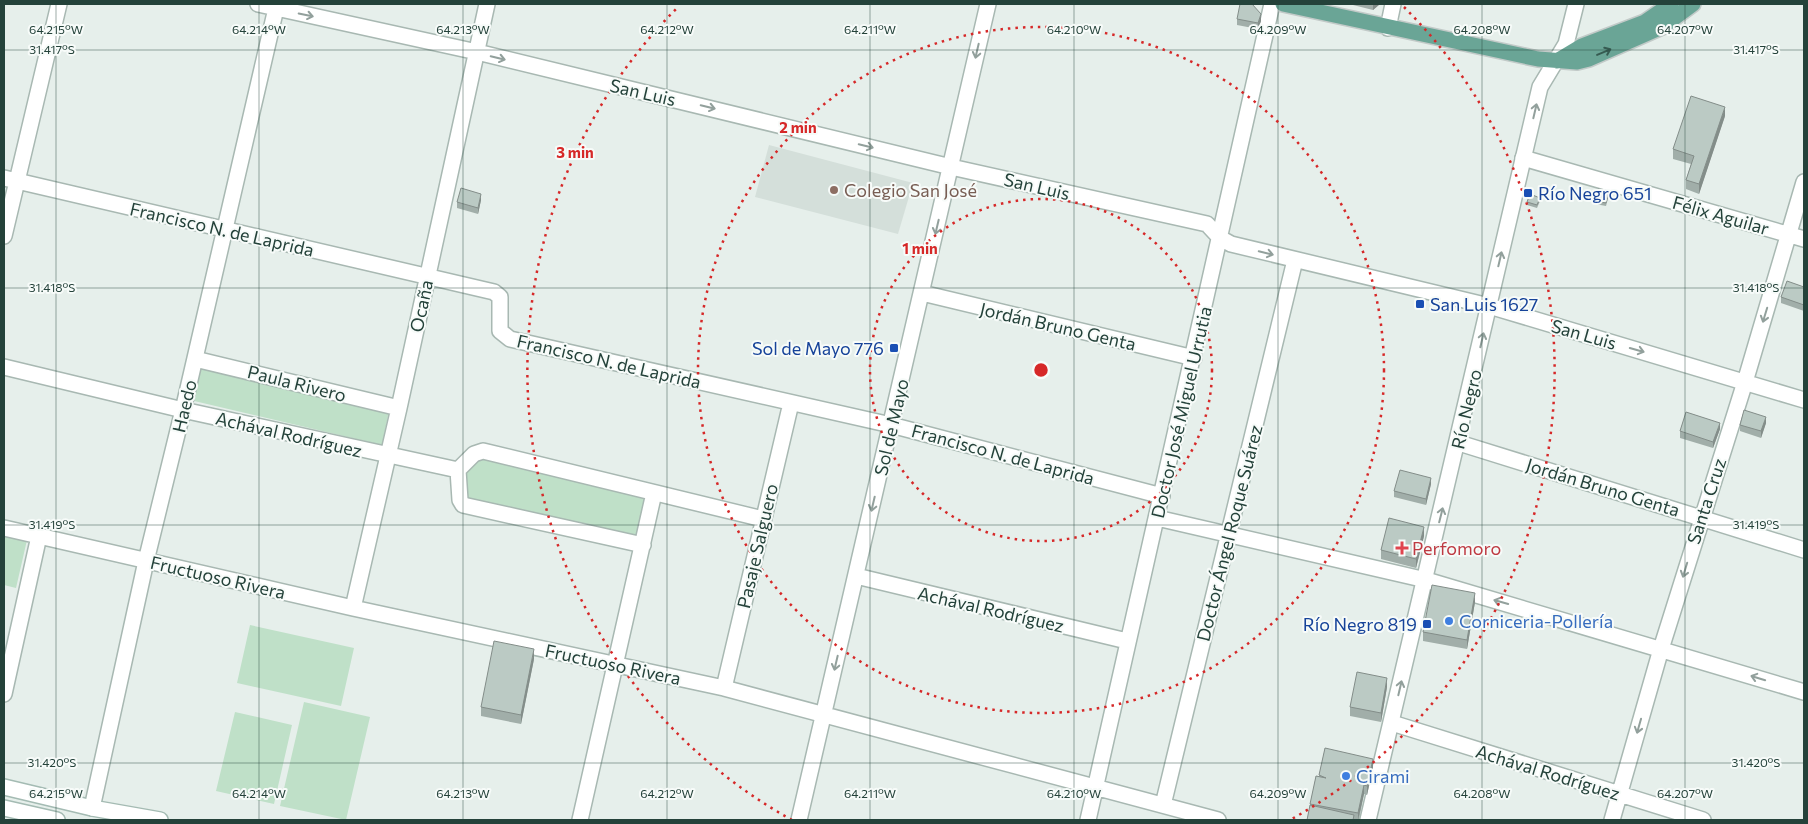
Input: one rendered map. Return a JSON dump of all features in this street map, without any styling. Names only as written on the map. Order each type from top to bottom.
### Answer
[{"type":"main road","points":[[1283,4],[1538,60],[1577,62],[1589,59],[1638,38],[1674,19],[1693,4]]},
{"type":"main road","points":[[1557,61],[1582,46],[1645,22],[1671,4]]},
{"type":"street","points":[[4,236],[10,179],[58,4]]},
{"type":"street","name":"San Luis","points":[[258,4],[277,6],[477,52],[951,167],[1207,224],[1220,238],[1231,244],[1489,306],[1804,400]]},
{"type":"street","name":"Ocaña","points":[[353,608],[488,4]]},
{"type":"street","name":"Sol de Mayo","points":[[799,820],[988,4]]},
{"type":"street","name":"Doctor José Miguel Urrutia","points":[[1088,820],[1127,641],[1194,358],[1272,4]]},
{"type":"street","points":[[1388,28],[1393,4]]},
{"type":"street","name":"Río Negro","points":[[1368,820],[1459,443],[1540,86],[1557,61],[1570,32],[1576,4]]},
{"type":"street","name":"Haedo","points":[[92,808],[146,561],[277,6]]},
{"type":"street","name":"Félix Aguilar","points":[[1523,158],[1804,239]]},
{"type":"street","name":"Francisco N. de Laprida","points":[[10,179],[494,292],[500,297],[500,332],[510,339],[891,425],[1162,496]]},
{"type":"street","name":"Santa Cruz","points":[[1612,820],[1661,649],[1745,382],[1804,182]]},
{"type":"street","name":"Doctor Ángel Roque Suárez","points":[[1163,805],[1295,260]]},
{"type":"street","name":"Jordán Bruno Genta","points":[[922,293],[1194,358]]},
{"type":"street","name":"Paula Rivero","points":[[195,359],[399,408]]},
{"type":"street","name":"Achával Rodríguez","points":[[4,367],[183,410],[458,470]]},
{"type":"street","name":"Pasaje Salguero","points":[[724,688],[791,403]]},
{"type":"street","name":"Jordán Bruno Genta","points":[[1459,443],[1804,550]]},
{"type":"street","points":[[643,546],[464,505],[460,500],[458,470],[474,454],[483,451],[763,519]]},
{"type":"street","points":[[580,820],[617,665],[654,493]]},
{"type":"street","points":[[1157,518],[1426,580],[1804,692]]},
{"type":"street","name":"Fructuoso Rivera","points":[[4,528],[353,608],[724,688],[1218,820]]},
{"type":"street","points":[[4,694],[39,536]]},
{"type":"street","name":"Achával Rodríguez","points":[[856,576],[1127,641]]},
{"type":"street","name":"Achával Rodríguez","points":[[1392,723],[1703,820]]},
{"type":"street","points":[[4,787],[92,808],[160,820]]},
{"type":"street","points":[[13,813],[58,820]]},
{"type":"shaded area","name":"Colegio San José","points":[[769,145],[913,183],[898,234],[755,197]]},
{"type":"green space","points":[[198,366],[389,411],[382,445],[190,400]]},
{"type":"green space","points":[[485,456],[651,496],[641,541],[467,502],[463,472]]},
{"type":"green space","points":[[4,535],[27,540],[16,588],[4,585]]},
{"type":"green space","points":[[250,625],[354,648],[341,706],[237,683]]},
{"type":"green space","points":[[304,702],[370,717],[346,820],[280,806]]},
{"type":"green space","points":[[235,712],[292,725],[274,804],[216,791]]},
{"type":"building","points":[[1240,4],[1252,4],[1261,14],[1258,23],[1237,19]]},
{"type":"building","points":[[1691,96],[1725,107],[1699,184],[1686,180],[1694,156],[1673,149]]},
{"type":"building","points":[[461,188],[481,194],[478,208],[457,202]]},
{"type":"building","points":[[1598,189],[1609,192],[1606,203],[1595,201]]},
{"type":"building","points":[[1530,194],[1540,198],[1537,205],[1527,202]]},
{"type":"building","points":[[1787,281],[1804,287],[1804,305],[1781,297]]},
{"type":"building","points":[[1744,410],[1766,417],[1761,431],[1740,425]]},
{"type":"building","points":[[1686,412],[1720,423],[1713,442],[1680,431]]},
{"type":"building","points":[[1400,470],[1431,478],[1426,499],[1394,491]]},
{"type":"building","name":"Perfomoro","points":[[1389,518],[1424,527],[1416,559],[1381,550]]},
{"type":"building","name":"Corniceria-Pollería","points":[[1432,585],[1475,593],[1467,640],[1423,632]]},
{"type":"building","points":[[494,641],[534,649],[521,715],[481,707]]},
{"type":"building","points":[[1357,672],[1387,678],[1381,713],[1350,707]]},
{"type":"building","points":[[1325,748],[1373,759],[1367,786],[1364,785],[1358,813],[1310,804],[1316,776],[1326,778],[1319,775]]},
{"type":"building","points":[[1310,805],[1354,815],[1353,820],[1307,820]]},
{"type":"place","name":"Colegio San José","points":[[834,190]]},
{"type":"place","name":"Río Negro 651","points":[[1528,193]]},
{"type":"place","name":"San Luis 1627","points":[[1420,304]]},
{"type":"place","name":"Sol de Mayo 776","points":[[894,348]]},
{"type":"place","name":"Perfomoro","points":[[1402,548]]},
{"type":"place","name":"Corniceria-Pollería","points":[[1449,621]]},
{"type":"place","name":"Río Negro 819","points":[[1427,624]]},
{"type":"place","name":"Cirami","points":[[1346,776]]}]
